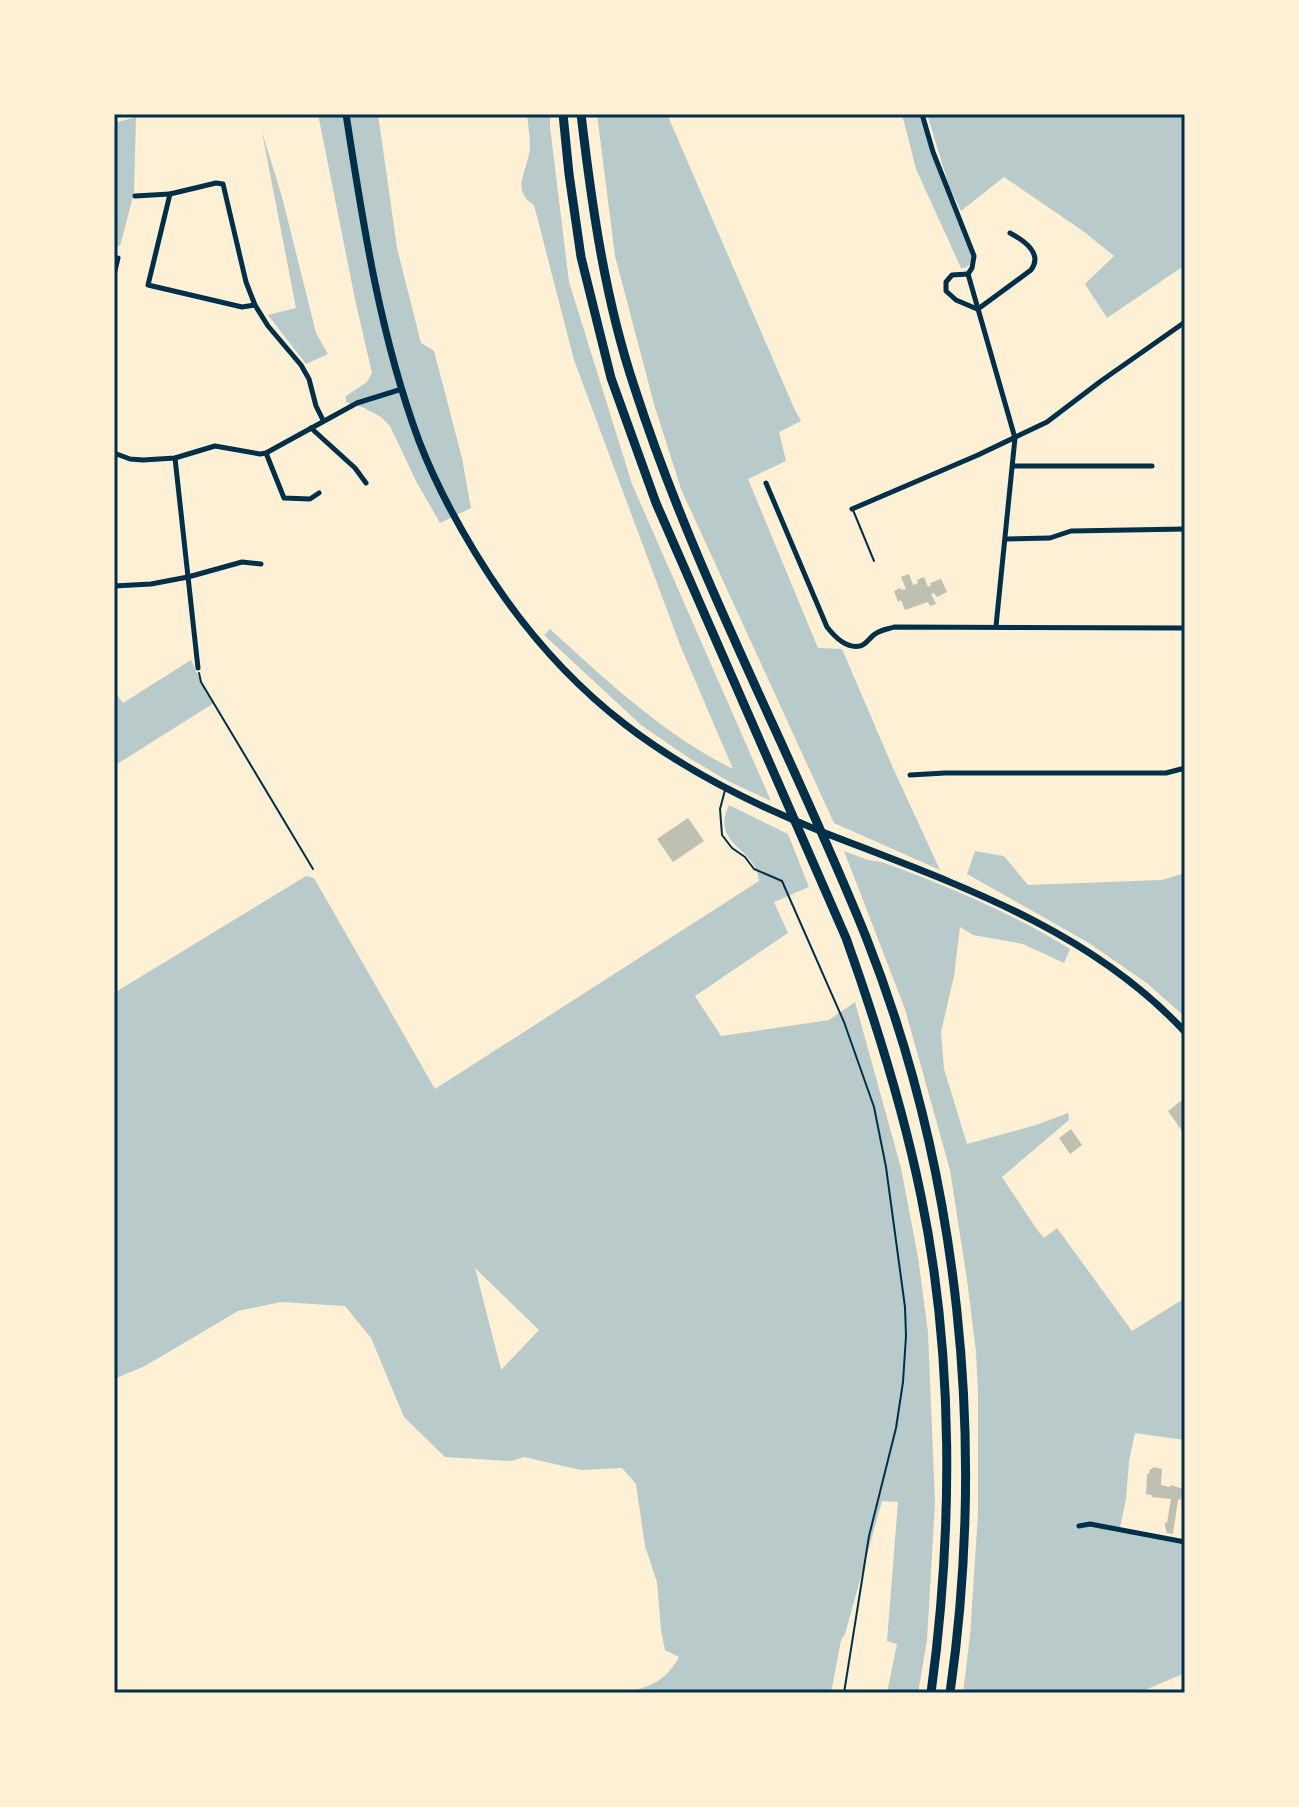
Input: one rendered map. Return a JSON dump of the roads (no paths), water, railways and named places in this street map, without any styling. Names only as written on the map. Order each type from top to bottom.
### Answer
[{"type":"highway","points":[[563,114],[581,257],[611,378],[656,503],[846,938],[872,1011],[921,1196],[939,1326],[947,1499],[943,1580],[931,1693]]},
{"type":"highway","points":[[581,114],[600,252],[634,388],[679,509],[866,940],[893,1013],[930,1148],[955,1301],[964,1417],[966,1498],[963,1571],[950,1693]]},
{"type":"main road","points":[[346,114],[371,263],[402,389],[419,441],[450,510],[497,589],[564,671],[617,719],[667,755],[756,804],[1019,912],[1088,952],[1160,1007],[1185,1032]]},
{"type":"street","points":[[922,114],[937,164],[974,256],[968,274],[1015,438],[996,626]]},
{"type":"street","points":[[135,196],[170,194],[223,184],[246,282],[255,305],[268,326],[301,365],[323,420]]},
{"type":"street","points":[[170,194],[148,285],[242,307],[255,305]]},
{"type":"street","points":[[978,309],[1036,263],[1036,256],[1023,240],[1010,233]]},
{"type":"street","points":[[114,275],[118,258]]},
{"type":"street","points":[[968,274],[952,275],[946,282],[946,291],[956,300],[978,309]]},
{"type":"street","points":[[852,509],[1047,422],[1184,324]]},
{"type":"street","points":[[114,453],[130,459],[175,458],[215,446],[266,453],[357,403],[402,389]]},
{"type":"street","points":[[311,428],[355,468],[366,483]]},
{"type":"street","points":[[266,453],[284,498],[310,499],[319,493]]},
{"type":"street","points":[[175,458],[198,668]]},
{"type":"street","points":[[1014,466],[1152,466]]},
{"type":"street","points":[[766,483],[827,627],[835,638],[849,645],[860,646],[873,635],[894,627],[1185,628]]},
{"type":"street","points":[[1006,539],[1050,538],[1071,531],[1185,529]]},
{"type":"street","points":[[114,586],[151,584],[242,562],[261,564]]},
{"type":"street","points":[[910,775],[1166,773],[1185,768]]},
{"type":"street","points":[[1079,1526],[1090,1524],[1185,1542]]},
{"type":"lane","points":[[852,509],[874,561]]},
{"type":"lane","points":[[726,789],[720,809],[722,835],[754,869],[782,881],[849,1035],[874,1107],[899,1251],[906,1336],[903,1382],[896,1428],[869,1536],[844,1693]]}]
